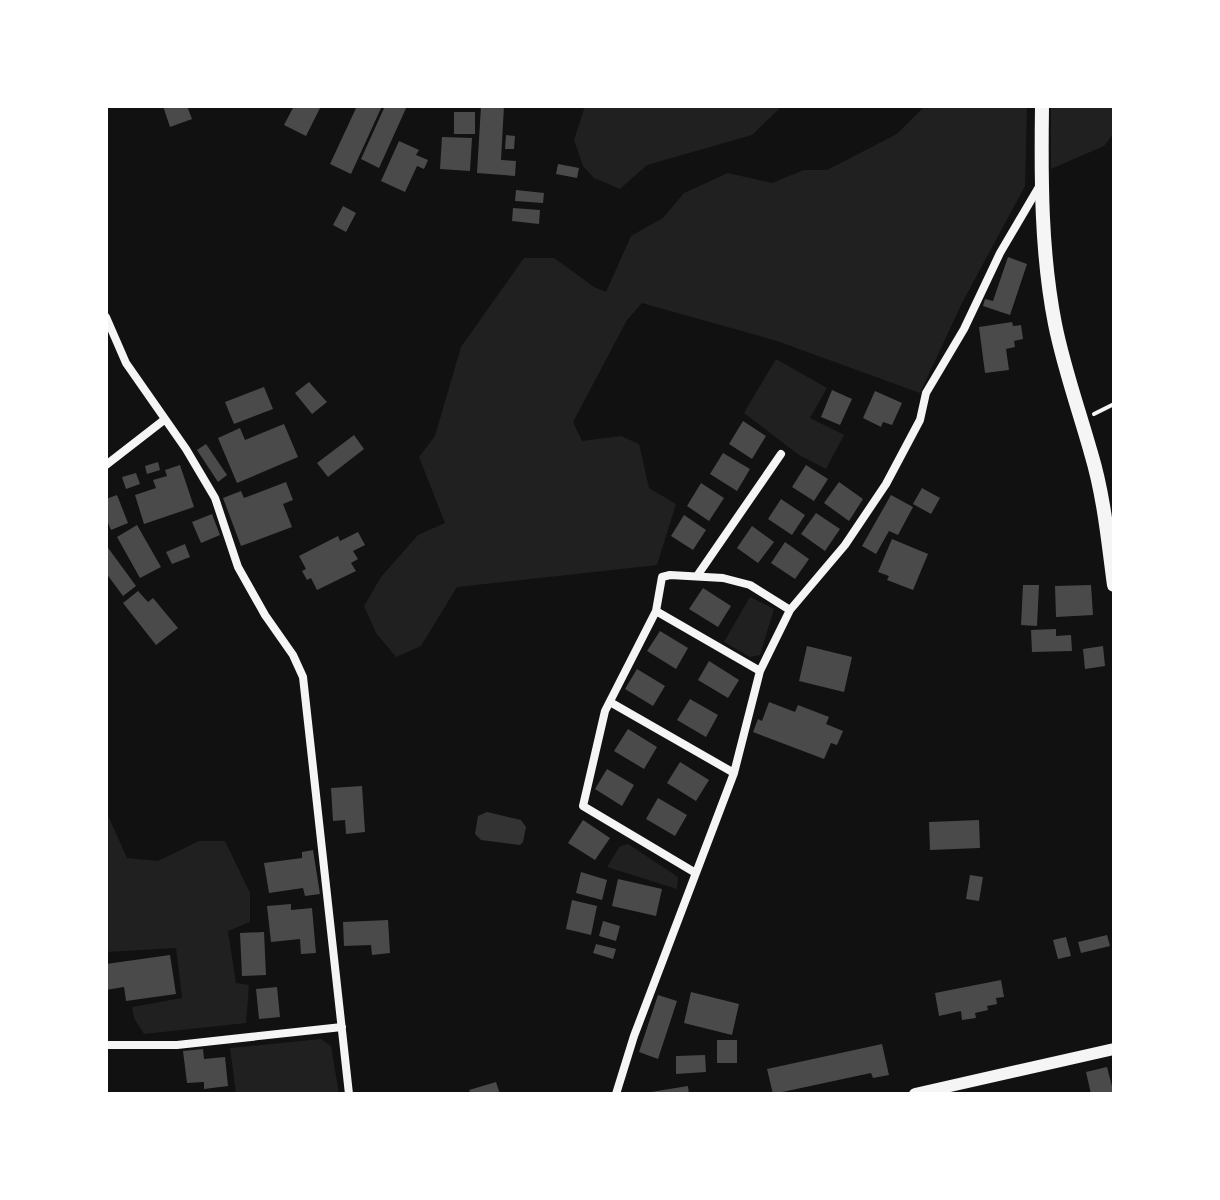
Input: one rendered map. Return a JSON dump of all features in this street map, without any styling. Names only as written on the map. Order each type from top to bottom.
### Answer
[{"type":"main road","points":[[1042,106],[1041,184],[1055,321],[1067,378],[1102,495],[1114,585]]},
{"type":"street","points":[[616,1094],[694,872],[734,773],[760,671],[790,610],[845,545],[886,484],[920,420],[926,393],[964,329],[1000,253],[1041,184]]},
{"type":"street","points":[[106,317],[126,363],[186,449],[215,498],[238,567],[265,615],[293,655],[303,677],[349,1094]]},
{"type":"street","points":[[106,465],[164,420]]},
{"type":"street","points":[[697,576],[781,454]]},
{"type":"street","points":[[694,872],[583,806],[605,711],[656,611],[662,577],[723,578],[750,585],[790,610]]},
{"type":"street","points":[[656,611],[760,671]]},
{"type":"street","points":[[610,702],[734,773]]},
{"type":"street","points":[[106,1045],[177,1045],[342,1027]]},
{"type":"street","points":[[915,1094],[1114,1049]]},
{"type":"shaded area","points":[[585,106],[782,106],[752,135],[647,165],[620,189],[594,178],[583,166],[574,140]]},
{"type":"shaded area","points":[[925,106],[1027,106],[1025,186],[962,303],[920,393],[777,341],[642,303],[627,320],[573,422],[582,441],[621,436],[639,444],[649,488],[676,504],[657,565],[457,587],[421,646],[396,657],[376,633],[364,606],[381,577],[418,535],[445,523],[419,457],[435,436],[461,347],[524,258],[554,258],[606,292],[631,236],[663,218],[684,193],[728,173],[772,183],[804,170],[827,170],[897,134]]},
{"type":"shaded area","points":[[1051,106],[1114,106],[1114,133],[1104,146],[1051,169]]},
{"type":"shaded area","points":[[776,359],[827,388],[810,418],[844,435],[826,469],[799,455],[744,413]]},
{"type":"shaded area","points":[[750,597],[774,609],[760,655],[750,657],[724,642]]},
{"type":"shaded area","points":[[106,811],[127,858],[158,861],[199,841],[225,841],[250,893],[250,922],[228,931],[236,983],[249,985],[246,1023],[144,1034],[134,1018],[132,1007],[182,998],[176,948],[106,952]]},
{"type":"shaded area","points":[[487,812],[521,820],[526,827],[523,842],[520,845],[481,840],[475,834],[478,816]]},
{"type":"shaded area","points":[[628,844],[678,877],[677,889],[607,867],[620,846]]},
{"type":"shaded area","points":[[321,1039],[331,1046],[339,1094],[236,1094],[230,1048]]},
{"type":"building","points":[[163,106],[187,106],[192,119],[170,127]]},
{"type":"building","points":[[294,106],[321,106],[306,136],[284,125]]},
{"type":"building","points":[[357,106],[382,106],[351,174],[330,164]]},
{"type":"building","points":[[385,106],[407,106],[379,168],[361,159]]},
{"type":"building","points":[[481,106],[504,106],[501,160],[516,161],[515,176],[477,173]]},
{"type":"building","points":[[454,112],[475,112],[475,134],[454,134]]},
{"type":"building","points":[[506,135],[515,136],[514,149],[505,149]]},
{"type":"building","points":[[442,137],[472,138],[470,171],[440,169]]},
{"type":"building","points":[[399,141],[419,150],[416,155],[428,160],[424,169],[417,166],[405,192],[381,181]]},
{"type":"building","points":[[558,164],[579,168],[577,178],[556,174]]},
{"type":"building","points":[[516,190],[544,193],[543,203],[515,201]]},
{"type":"building","points":[[343,206],[356,213],[346,232],[333,225]]},
{"type":"building","points":[[513,208],[540,210],[539,224],[512,221]]},
{"type":"building","points":[[1008,257],[1027,264],[1010,315],[983,306],[985,299],[993,301]]},
{"type":"building","points":[[1012,322],[1013,326],[1021,325],[1023,339],[1014,341],[1015,347],[1006,349],[1009,370],[985,373],[979,327]]},
{"type":"building","points":[[309,382],[327,402],[312,414],[295,393]]},
{"type":"building","points":[[264,387],[273,409],[234,424],[225,402]]},
{"type":"building","points":[[832,390],[852,399],[840,425],[821,417]]},
{"type":"building","points":[[875,391],[902,403],[892,425],[883,422],[881,427],[863,418]]},
{"type":"building","points":[[743,421],[766,436],[752,459],[729,444]]},
{"type":"building","points":[[284,424],[298,457],[237,483],[218,438],[240,428],[245,440]]},
{"type":"building","points":[[354,435],[364,449],[328,477],[317,463]]},
{"type":"building","points":[[206,444],[227,475],[218,482],[197,450]]},
{"type":"building","points":[[723,453],[750,469],[737,491],[710,474]]},
{"type":"building","points":[[158,462],[160,470],[147,474],[145,466]]},
{"type":"building","points":[[180,465],[194,507],[144,524],[135,495],[156,488],[153,480],[167,476],[165,470]]},
{"type":"building","points":[[806,465],[828,479],[814,501],[792,487]]},
{"type":"building","points":[[136,473],[140,484],[126,489],[122,477]]},
{"type":"building","points":[[286,482],[293,500],[283,504],[292,527],[241,546],[223,498],[241,491],[244,498]]},
{"type":"building","points":[[839,482],[863,499],[849,521],[824,503]]},
{"type":"building","points":[[701,483],[724,498],[709,521],[687,506]]},
{"type":"building","points":[[922,488],[940,498],[931,514],[913,504]]},
{"type":"building","points":[[117,495],[128,523],[111,530],[106,518],[106,499]]},
{"type":"building","points":[[891,495],[913,507],[898,535],[889,531],[876,554],[862,546]]},
{"type":"building","points":[[781,499],[805,515],[792,535],[768,519]]},
{"type":"building","points":[[816,513],[840,529],[825,551],[801,534]]},
{"type":"building","points":[[212,514],[220,535],[201,543],[192,522]]},
{"type":"building","points":[[684,515],[706,530],[693,550],[671,536]]},
{"type":"building","points":[[137,525],[161,567],[140,578],[117,537]]},
{"type":"building","points":[[752,526],[774,542],[758,563],[737,548]]},
{"type":"building","points":[[358,532],[365,545],[353,551],[358,559],[351,563],[356,571],[317,590],[311,578],[307,580],[302,571],[306,569],[299,556],[338,536],[340,541]]},
{"type":"building","points":[[892,539],[928,554],[913,590],[887,580],[889,576],[878,572]]},
{"type":"building","points":[[785,542],[809,559],[795,579],[771,563]]},
{"type":"building","points":[[185,544],[190,557],[172,564],[166,552]]},
{"type":"building","points":[[106,545],[136,586],[123,596],[106,573]]},
{"type":"building","points":[[1023,585],[1039,585],[1037,626],[1021,625]]},
{"type":"building","points":[[1091,585],[1093,615],[1056,617],[1055,586]]},
{"type":"building","points":[[703,588],[731,606],[718,627],[689,609]]},
{"type":"building","points":[[138,591],[148,602],[153,598],[178,628],[156,645],[123,603]]},
{"type":"building","points":[[1056,629],[1056,636],[1071,635],[1072,651],[1032,652],[1031,630]]},
{"type":"building","points":[[660,631],[688,648],[676,669],[647,651]]},
{"type":"building","points":[[807,646],[852,657],[844,692],[799,681]]},
{"type":"building","points":[[1103,646],[1105,666],[1085,669],[1083,649]]},
{"type":"building","points":[[709,661],[739,680],[728,698],[698,680]]},
{"type":"building","points":[[637,669],[665,686],[653,706],[625,689]]},
{"type":"building","points":[[690,699],[718,715],[706,737],[677,720]]},
{"type":"building","points":[[769,702],[795,712],[798,705],[829,717],[826,724],[843,731],[837,745],[831,743],[824,759],[753,732],[758,719],[762,721]]},
{"type":"building","points":[[628,729],[657,747],[644,769],[614,751]]},
{"type":"building","points":[[680,762],[709,780],[696,801],[667,783]]},
{"type":"building","points":[[607,769],[634,785],[622,806],[595,789]]},
{"type":"building","points":[[362,786],[365,832],[346,834],[345,820],[333,821],[331,788]]},
{"type":"building","points":[[658,798],[687,815],[675,836],[646,819]]},
{"type":"building","points":[[583,820],[610,838],[595,860],[568,843]]},
{"type":"building","points":[[979,820],[980,848],[930,850],[929,822]]},
{"type":"building","points":[[313,850],[320,894],[305,896],[303,888],[269,893],[264,863],[302,858],[302,852]]},
{"type":"building","points":[[581,872],[607,880],[602,900],[576,893]]},
{"type":"building","points":[[970,875],[983,877],[979,901],[966,899]]},
{"type":"building","points":[[618,879],[662,889],[656,916],[612,906]]},
{"type":"building","points":[[572,900],[597,906],[591,935],[566,929]]},
{"type":"building","points":[[291,904],[291,910],[312,908],[316,953],[301,954],[300,939],[271,942],[267,906]]},
{"type":"building","points":[[388,920],[390,953],[372,955],[371,945],[344,946],[343,922]]},
{"type":"building","points":[[603,921],[620,926],[616,941],[599,936]]},
{"type":"building","points":[[264,932],[266,975],[242,976],[240,933]]},
{"type":"building","points":[[1107,935],[1110,946],[1081,953],[1078,942]]},
{"type":"building","points":[[1066,937],[1071,956],[1058,959],[1053,940]]},
{"type":"building","points":[[596,944],[616,949],[613,959],[593,953]]},
{"type":"building","points":[[170,955],[176,994],[126,1001],[124,987],[106,990],[106,964]]},
{"type":"building","points":[[1001,980],[1004,997],[996,998],[997,1004],[987,1006],[988,1010],[975,1013],[976,1018],[962,1020],[961,1011],[939,1016],[935,993]]},
{"type":"building","points":[[277,987],[280,1017],[259,1019],[256,989]]},
{"type":"building","points":[[691,992],[739,1004],[732,1035],[684,1023]]},
{"type":"building","points":[[658,995],[677,1001],[658,1059],[639,1052]]},
{"type":"building","points":[[717,1040],[737,1040],[737,1063],[717,1063]]},
{"type":"building","points":[[882,1044],[889,1075],[873,1078],[871,1073],[773,1094],[767,1069]]},
{"type":"building","points":[[203,1049],[204,1059],[225,1057],[228,1086],[204,1089],[204,1082],[187,1083],[183,1051]]},
{"type":"building","points":[[705,1055],[706,1072],[676,1074],[676,1056]]},
{"type":"building","points":[[1107,1067],[1114,1094],[1091,1094],[1086,1072]]},
{"type":"building","points":[[496,1082],[500,1094],[471,1094],[469,1090]]},
{"type":"building","points":[[688,1086],[689,1094],[651,1094],[651,1092]]}]
